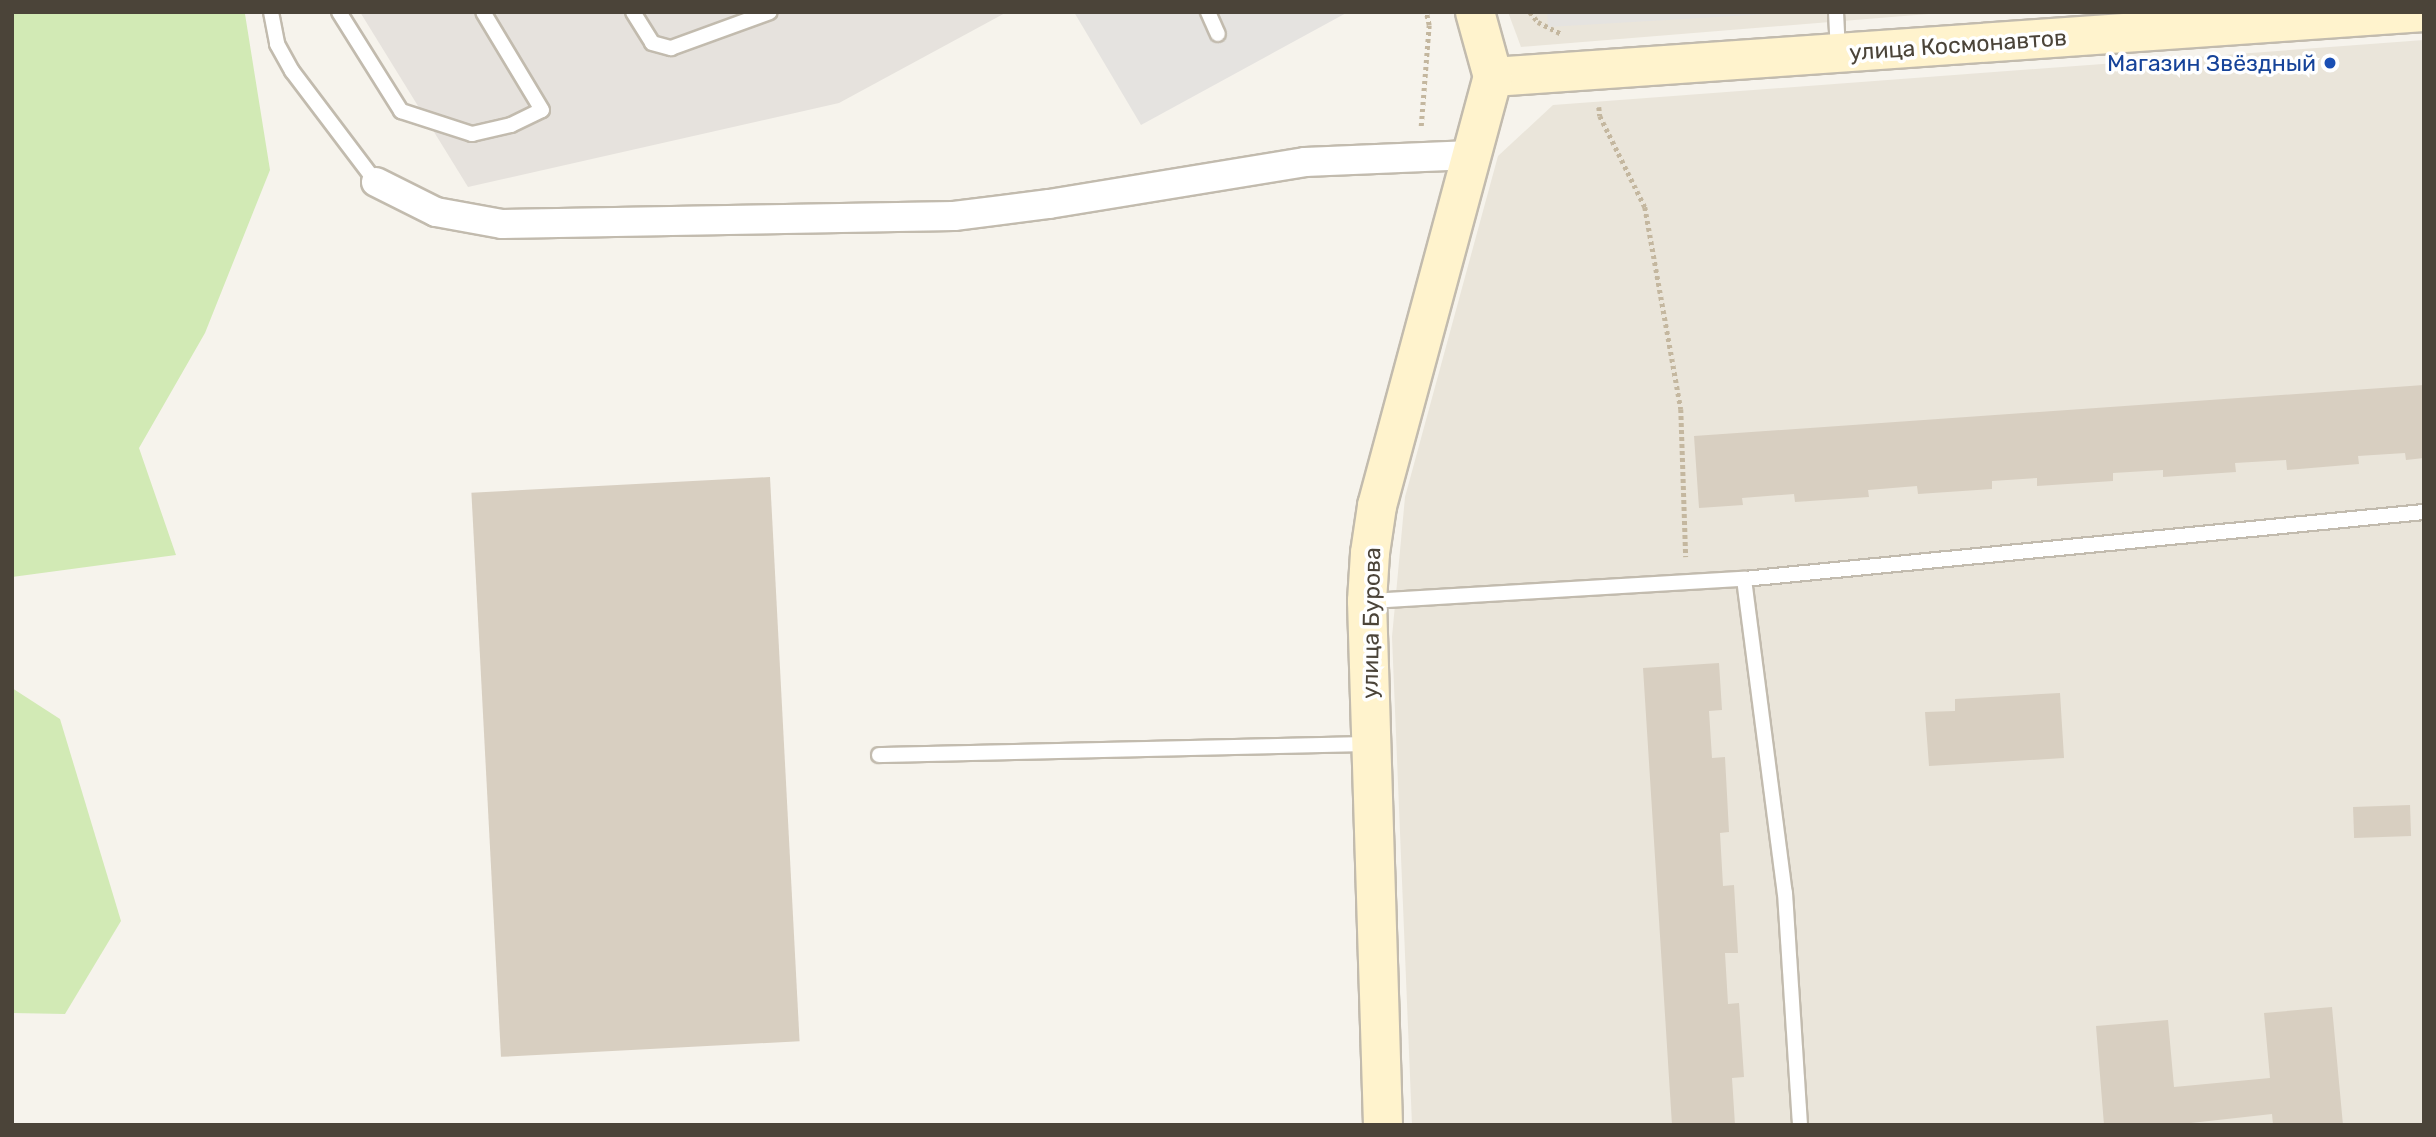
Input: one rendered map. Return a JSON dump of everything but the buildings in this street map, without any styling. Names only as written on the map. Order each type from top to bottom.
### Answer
[{"type":"main road","points":[[1475,12],[1493,77]]},
{"type":"main road","name":"улица Космонавтов","points":[[1493,77],[1838,53],[2055,32],[2424,12]]},
{"type":"main road","name":"улица Бурова","points":[[1383,1125],[1367,601],[1370,553],[1377,506],[1493,77]]},
{"type":"street","points":[[376,182],[436,212],[502,224],[954,216],[1049,204],[1305,162],[1472,155]]},
{"type":"lane","points":[[271,12],[277,44],[292,71],[376,182]]},
{"type":"lane","points":[[339,12],[401,111],[471,134],[511,125],[542,110],[483,12]]},
{"type":"lane","points":[[633,12],[652,43],[671,48],[770,12]]},
{"type":"lane","points":[[1208,12],[1218,34]]},
{"type":"lane","points":[[1836,12],[1838,53]]},
{"type":"lane","points":[[1367,601],[1744,579],[2424,512]]},
{"type":"lane","points":[[1744,579],[1785,892],[1800,1125]]},
{"type":"lane","points":[[879,755],[1371,744]]},
{"type":"path","points":[[1419,157],[1429,25],[1426,12]]},
{"type":"path","points":[[1530,12],[1538,22],[1564,35]]},
{"type":"path","points":[[1594,70],[1600,116],[1644,206],[1669,341],[1681,409],[1686,583]]},
{"type":"shaded area","points":[[360,12],[1007,12],[839,103],[468,187]]},
{"type":"shaded area","points":[[1074,12],[1348,12],[1141,125]]},
{"type":"shaded area","points":[[1508,12],[1953,12],[1521,47]]},
{"type":"shaded area","points":[[1547,12],[1801,12],[1548,27]]},
{"type":"shaded area","points":[[2424,40],[2424,1125],[1412,1125],[1392,637],[1405,497],[1498,156],[1553,105]]},
{"type":"green space","points":[[12,12],[245,14],[270,170],[205,333],[139,448],[176,555],[12,577]]},
{"type":"green space","points":[[12,688],[60,719],[121,921],[65,1014],[12,1013]]},
{"type":"place","name":"Магазин Звёздный","points":[[2330,63]]}]
